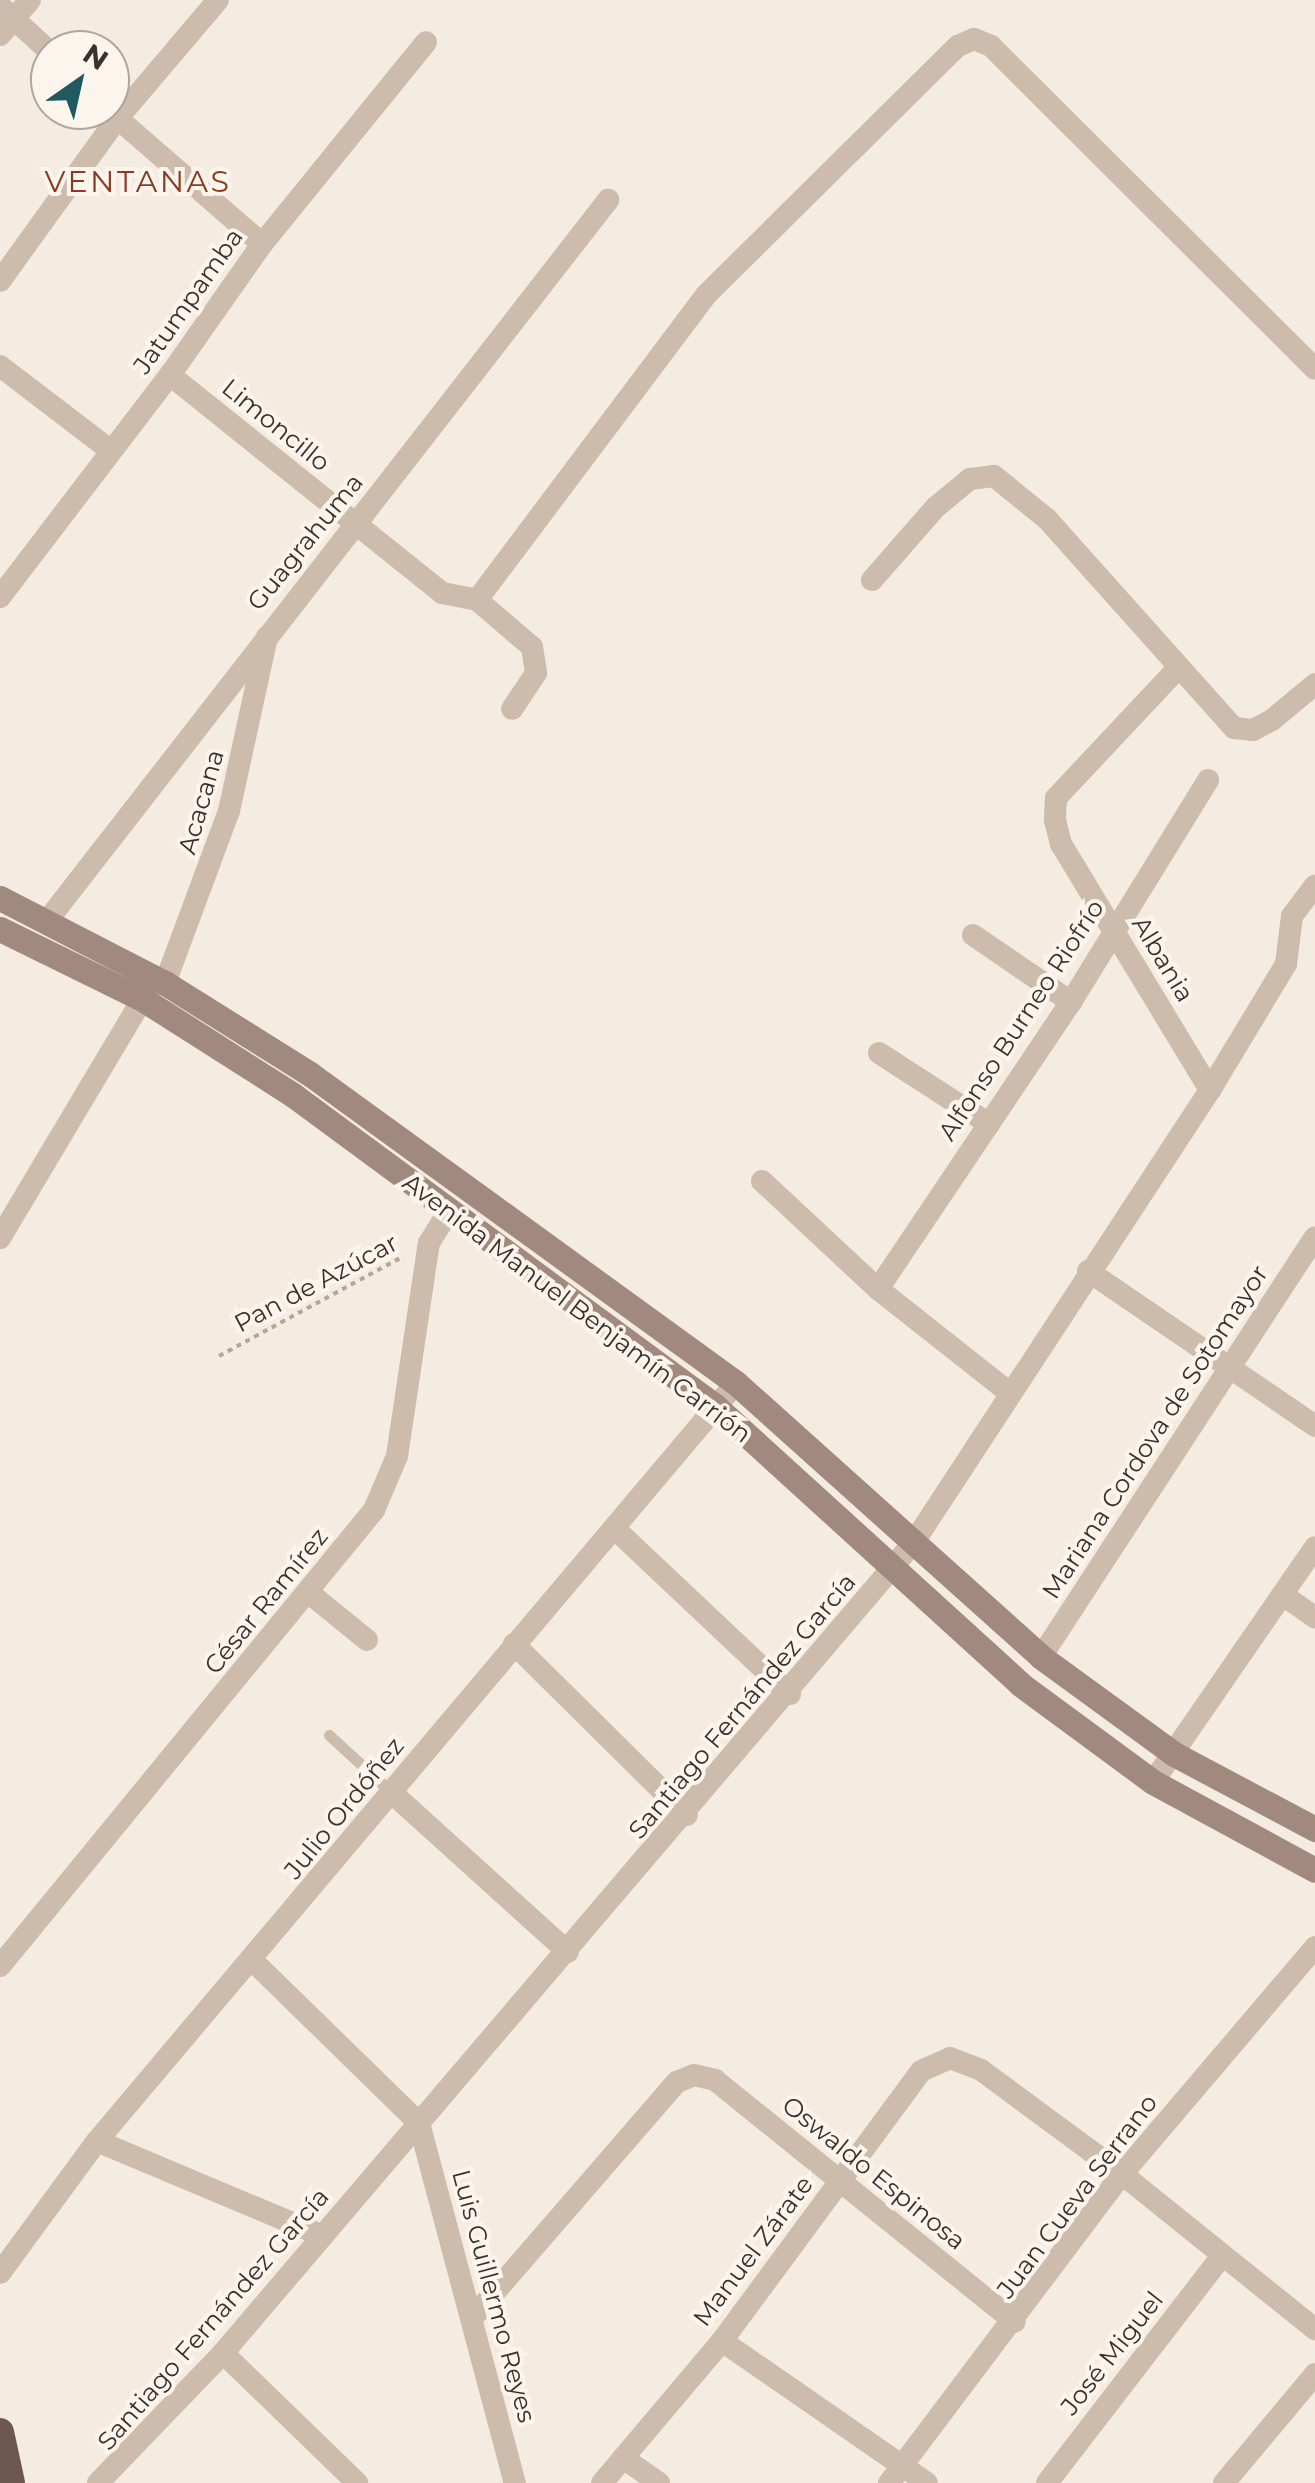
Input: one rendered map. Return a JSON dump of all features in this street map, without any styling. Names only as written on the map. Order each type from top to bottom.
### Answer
[{"type":"highway","points":[[0,2432],[11,2483]]},
{"type":"main road","name":"Avenida Manuel Benjamín Carrión","points":[[0,898],[47,921],[154,987],[310,1074],[736,1383],[1041,1658],[1174,1754],[1315,1830]]},
{"type":"main road","name":"Avenida Manuel Benjamín Carrión","points":[[0,929],[154,987],[293,1095],[715,1406],[1020,1684],[1153,1782],[1315,1870]]},
{"type":"street","points":[[130,95],[218,0]]},
{"type":"street","points":[[11,15],[30,33]]},
{"type":"street","points":[[477,600],[706,295],[958,46],[974,39],[991,46],[1315,369]]},
{"type":"street","name":"Jatumpamba","points":[[0,597],[170,376],[262,244],[426,42]]},
{"type":"street","points":[[0,281],[101,130]]},
{"type":"street","points":[[130,130],[262,244]]},
{"type":"street","name":"Guagrahuma","points":[[47,921],[268,631],[357,525],[608,200]]},
{"type":"street","points":[[0,366],[110,450]]},
{"type":"street","name":"Limoncillo","points":[[170,376],[442,593],[477,600],[532,647],[536,673],[512,709]]},
{"type":"street","points":[[872,580],[936,507],[970,478],[994,476],[1047,519],[1234,728],[1252,730],[1272,720],[1315,684]]},
{"type":"street","name":"Acacana","points":[[0,1238],[154,987],[230,811],[268,631]]},
{"type":"street","name":"Albania","points":[[1179,668],[1056,798],[1061,844],[1210,1090]]},
{"type":"street","name":"Alfonso Burneo Riofrío","points":[[878,1288],[1071,1002],[1112,928],[1208,780]]},
{"type":"street","name":"Santiago Fernández García","points":[[98,2483],[223,2353],[687,1815],[914,1542],[1007,1392],[1210,1090],[1286,964],[1292,916],[1315,886]]},
{"type":"street","points":[[973,934],[1071,1002]]},
{"type":"street","points":[[879,1053],[989,1124]]},
{"type":"street","points":[[762,1181],[878,1288],[1007,1392]]},
{"type":"street","name":"César Ramírez","points":[[0,1966],[374,1510],[397,1456],[430,1243],[449,1211]]},
{"type":"street","name":"Mariana Cordova de Sotomayor","points":[[1041,1658],[1315,1237]]},
{"type":"street","points":[[1088,1272],[1315,1426]]},
{"type":"street","name":"Julio Ordóñez","points":[[0,2273],[96,2141],[254,1962],[514,1644],[736,1383]]},
{"type":"street","points":[[614,1528],[790,1694]]},
{"type":"street","points":[[1153,1782],[1315,1547]]},
{"type":"street","points":[[308,1592],[367,1640]]},
{"type":"street","points":[[1283,1596],[1315,1618]]},
{"type":"street","points":[[514,1644],[687,1815]]},
{"type":"street","points":[[392,1793],[568,1952]]},
{"type":"street","name":"Juan Cueva Serrano","points":[[889,2483],[1015,2322],[1122,2174],[1315,1948]]},
{"type":"street","points":[[254,1962],[419,2123]]},
{"type":"street","name":"Manuel Zárate","points":[[602,2483],[722,2340],[922,2072],[950,2058],[981,2070],[1122,2174]]},
{"type":"street","name":"Oswaldo Espinosa","points":[[474,2316],[677,2082],[694,2075],[715,2080],[1015,2322]]},
{"type":"street","name":"Luis Guillermo Reyes","points":[[419,2123],[474,2316],[515,2483]]},
{"type":"street","points":[[96,2141],[323,2236]]},
{"type":"street","points":[[1122,2174],[1315,2329]]},
{"type":"street","name":"José Miguel","points":[[1047,2483],[1222,2256]]},
{"type":"street","points":[[722,2340],[927,2483]]},
{"type":"street","points":[[223,2353],[344,2479]]},
{"type":"street","points":[[1224,2483],[1315,2374]]},
{"type":"street","points":[[623,2458],[658,2483]]},
{"type":"lane","points":[[329,1736],[392,1793]]},
{"type":"path","name":"Pan de Azúcar","points":[[219,1356],[430,1243]]},
{"type":"district","name":"VENTANAS","points":[[138,182]]}]
